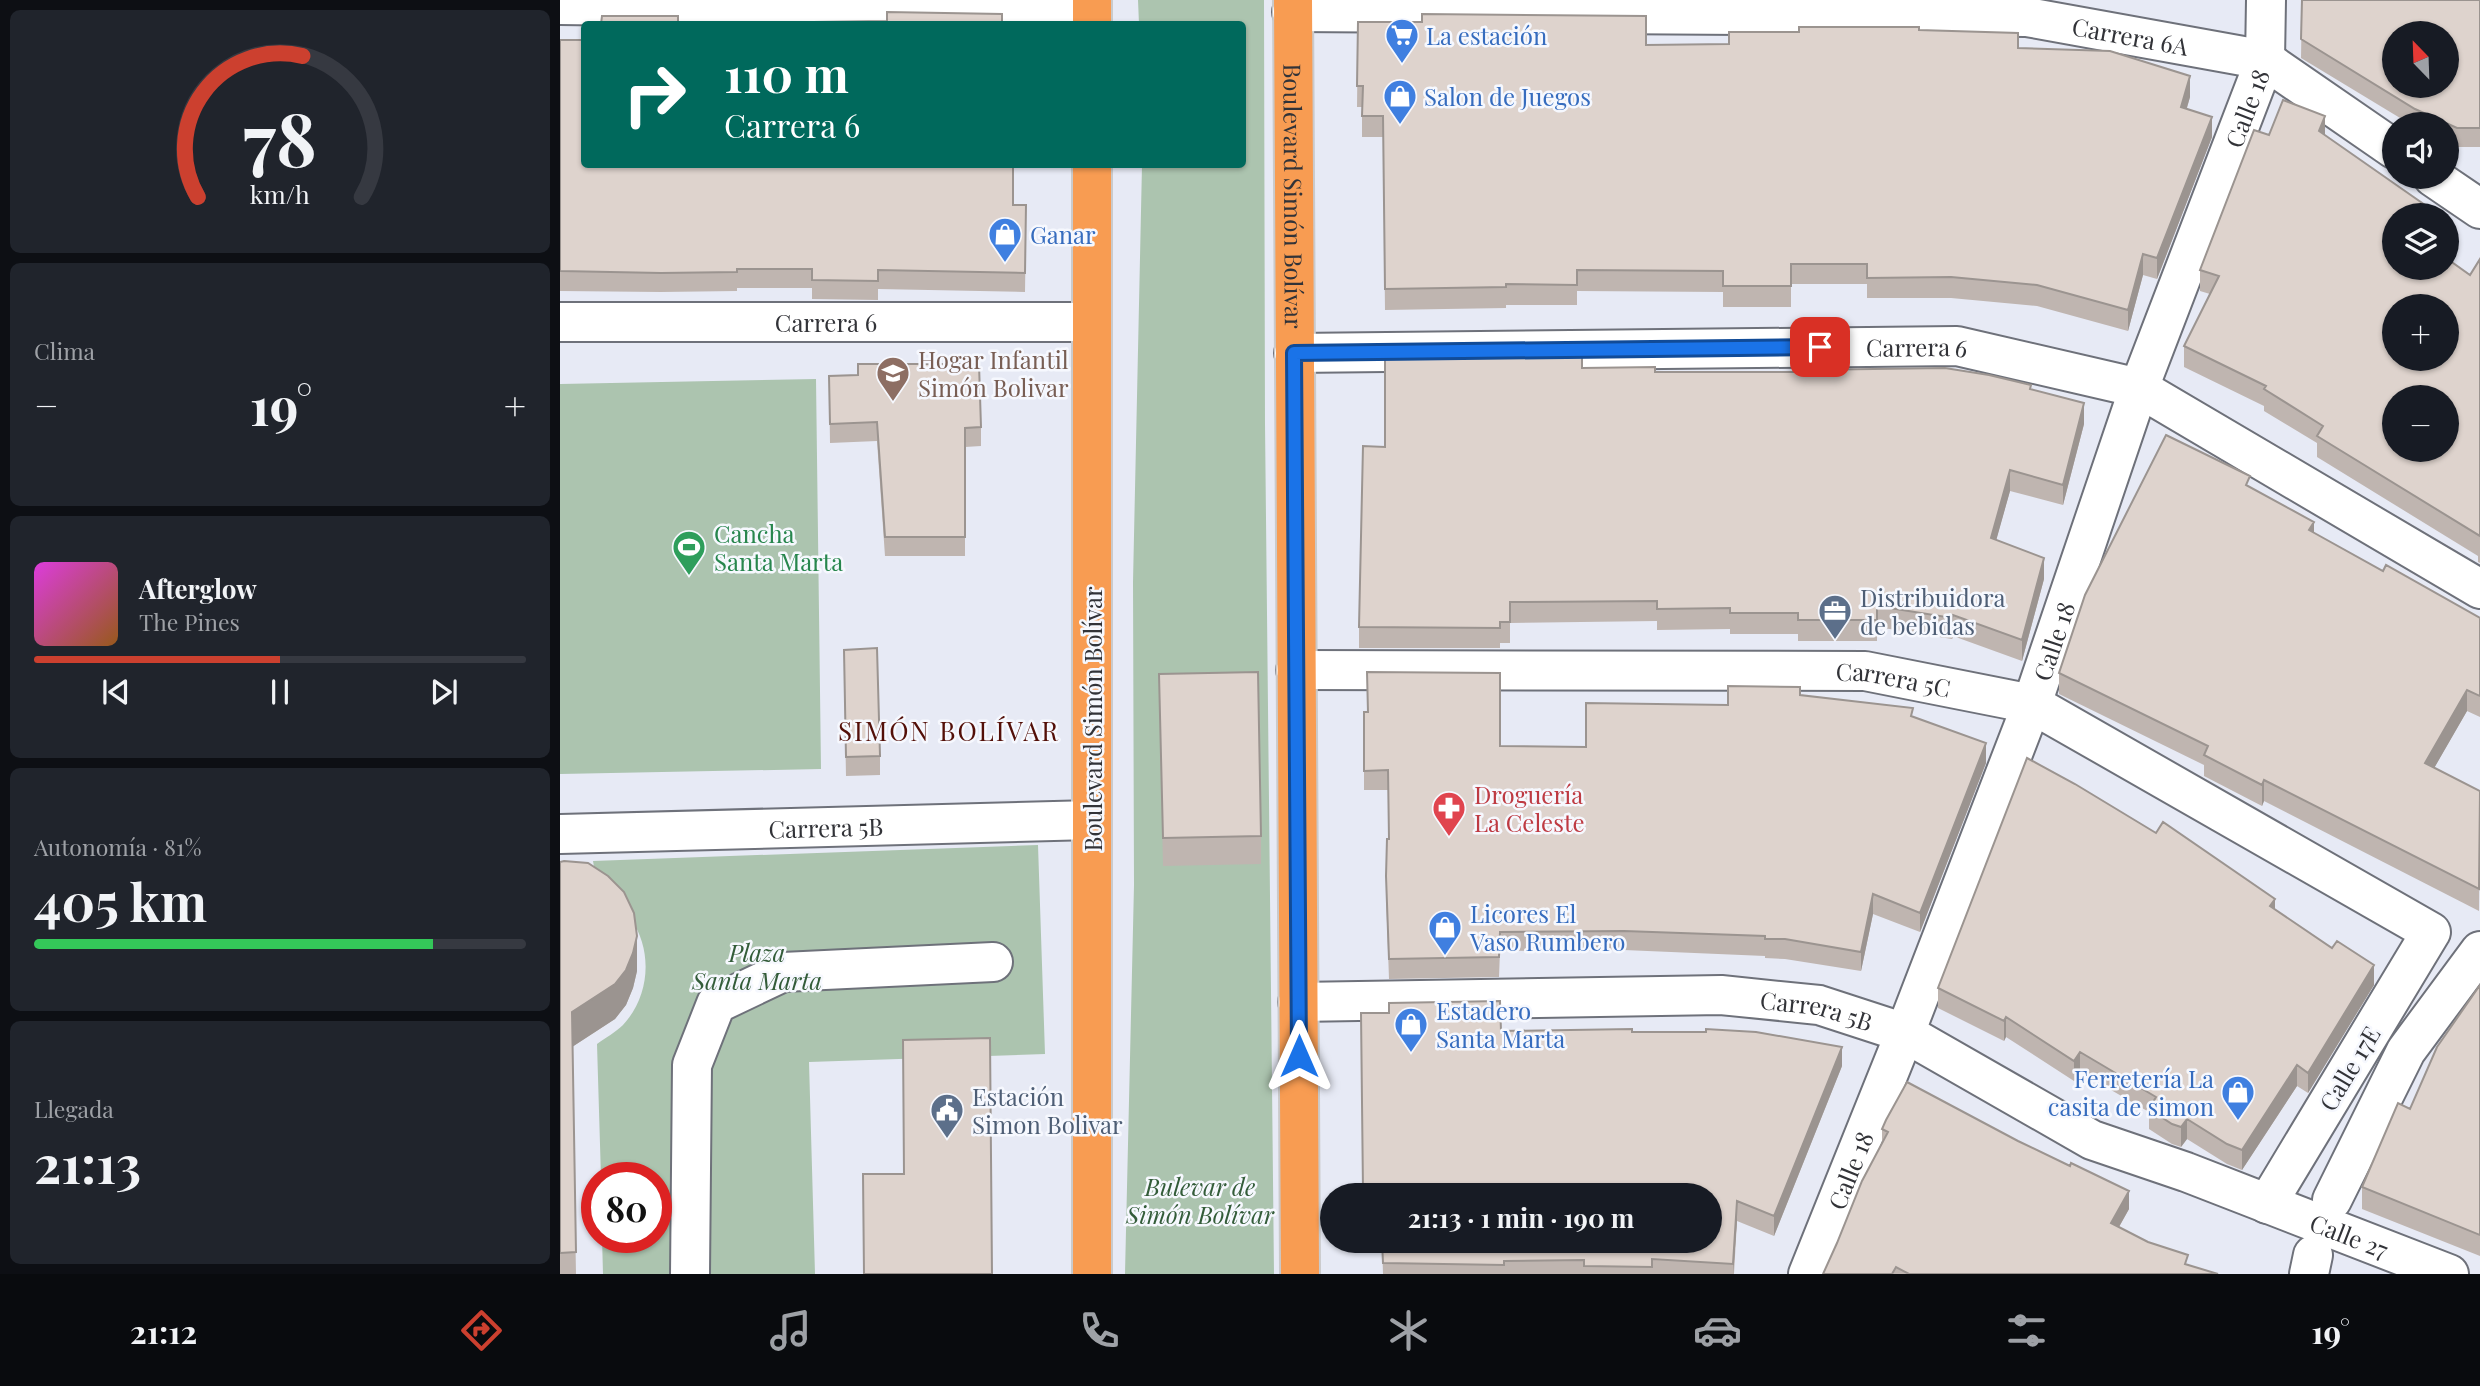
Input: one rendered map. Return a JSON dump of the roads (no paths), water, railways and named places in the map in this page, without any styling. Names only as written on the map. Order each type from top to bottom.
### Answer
[{"type":"highway","name":"Boulevard Simón Bolívar","points":[[1293,6],[1300,1274]]},
{"type":"highway","name":"Boulevard Simón Bolívar","points":[[1092,168],[1092,1274]]},
{"type":"street","name":"Calle 18","points":[[1808,1274],[2032,704],[2139,388],[2265,60],[2266,0]]},
{"type":"street","points":[[560,5],[1092,12]]},
{"type":"street","name":"Carrera 6A","points":[[1293,6],[2027,17],[2265,60],[2382,141]]},
{"type":"street","points":[[2451,189],[2480,209]]},
{"type":"street","name":"Carrera 6","points":[[560,322],[1092,322]]},
{"type":"street","name":"Carrera 6","points":[[1294,353],[1957,346],[2139,388],[2480,589]]},
{"type":"street","name":"Carrera 5C","points":[[1296,670],[1865,671],[2032,704],[2431,932]]},
{"type":"street","name":"Carrera 5B","points":[[560,834],[1093,820]]},
{"type":"street","name":"Calle 17E","points":[[2278,1208],[2431,932]]},
{"type":"street","name":"Calle 17E","points":[[2332,1200],[2406,1051],[2480,951]]},
{"type":"street","points":[[690,1274],[691,1065],[716,1003],[783,972],[993,962]]},
{"type":"street","name":"Carrera 5B","points":[[1298,1002],[1721,995],[1819,1005],[1905,1032],[2092,1140],[2186,1172],[2278,1208]]},
{"type":"street","name":"Calle 27","points":[[2278,1208],[2449,1274]]},
{"type":"place","name":"La estación","points":[[1402,65]]},
{"type":"place","name":"Salon de Juegos","points":[[1400,126]]},
{"type":"place","name":"Ganar","points":[[1005,264]]},
{"type":"place","name":"Hogar Infantil Simón Bolivar","points":[[893,403]]},
{"type":"place","name":"Cancha Santa Marta","points":[[689,577]]},
{"type":"place","name":"Distribuidora de bebidas","points":[[1835,641]]},
{"type":"place","name":"Droguería La Celeste","points":[[1449,838]]},
{"type":"place","name":"Licores El Vaso Rumbero","points":[[1445,957]]},
{"type":"place","name":"Estadero Santa Marta","points":[[1411,1054]]},
{"type":"place","name":"Ferretería La casita de simon","points":[[2238,1122]]},
{"type":"place","name":"Estación Simon Bolivar","points":[[947,1140]]},
{"type":"district","name":"SIMÓN BOLÍVAR","points":[[949,730]]},
{"type":"park label","name":"Plaza Santa Marta","points":[[757,966]]},
{"type":"park label","name":"Bulevar de Simón Bolívar","points":[[1200,1200]]}]
